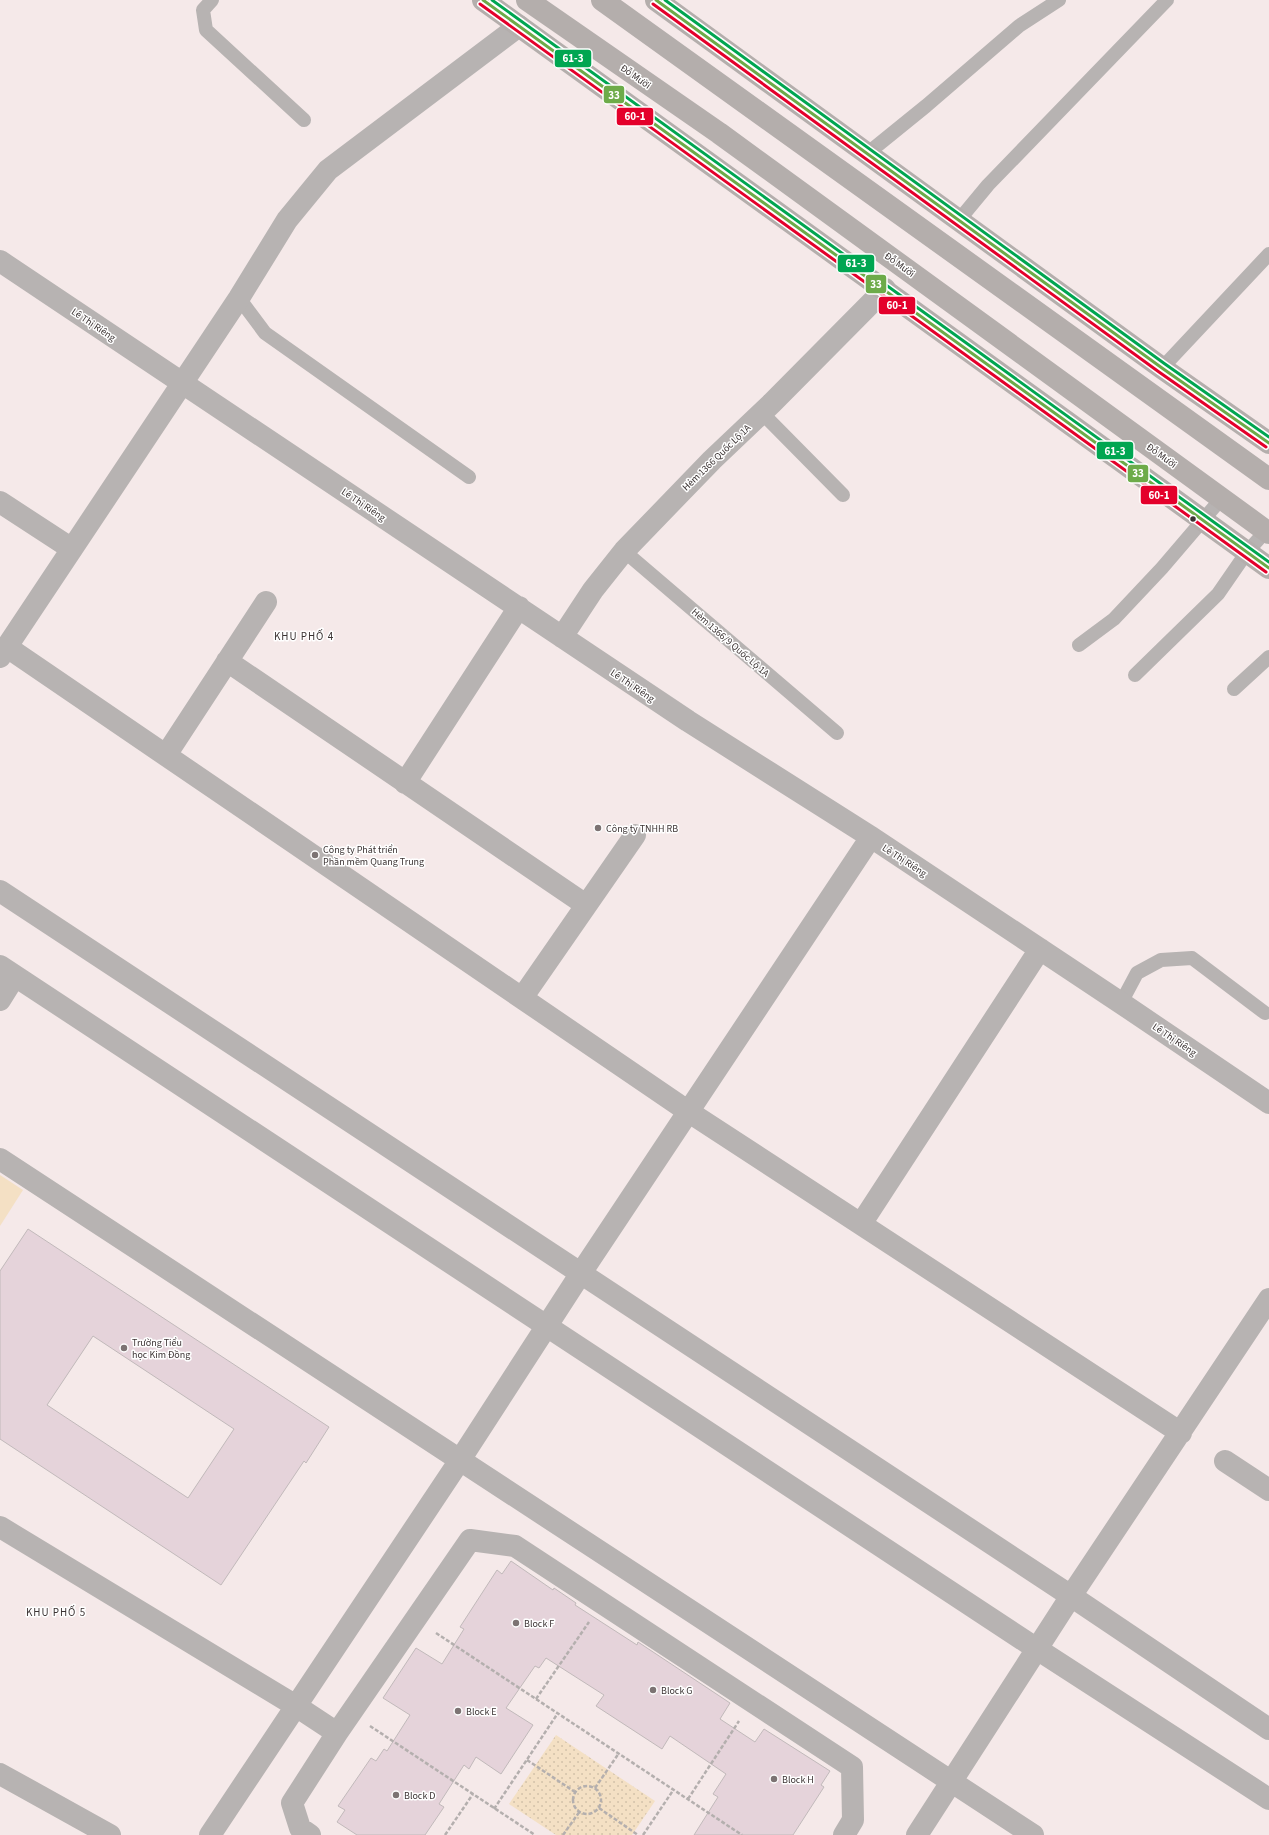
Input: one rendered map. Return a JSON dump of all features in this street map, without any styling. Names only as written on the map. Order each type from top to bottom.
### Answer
[{"type":"highway","points":[[483,0],[885,289],[1269,568]]},
{"type":"highway","name":"Đỗ Mười","points":[[527,0],[719,133],[1267,532]]},
{"type":"highway","points":[[602,0],[1269,479]]},
{"type":"highway","points":[[667,2],[959,220],[1162,368],[1269,443]]},
{"type":"street","points":[[519,26],[328,170],[287,220],[239,298],[3,652],[166,756],[689,1112],[1181,1433]]},
{"type":"street","name":"Lê Thị Riêng","points":[[0,260],[519,607],[688,722],[871,837],[1269,1103]]},
{"type":"street","name":"Hẻm 1366 Quốc Lộ 1A","points":[[562,637],[592,590],[624,550],[712,460],[840,336],[885,289]]},
{"type":"street","points":[[0,502],[72,549]]},
{"type":"street","points":[[166,756],[266,602]]},
{"type":"street","points":[[406,782],[519,607]]},
{"type":"street","points":[[227,661],[586,905]]},
{"type":"street","points":[[522,998],[635,835]]},
{"type":"street","points":[[210,1835],[460,1460],[546,1326],[871,837]]},
{"type":"street","points":[[0,891],[1071,1596],[1269,1729]]},
{"type":"street","points":[[861,1224],[1040,949]]},
{"type":"street","points":[[0,1000],[7,971],[1037,1649],[1269,1799]]},
{"type":"street","points":[[0,1159],[1033,1835]]},
{"type":"street","points":[[917,1835],[1071,1596],[1269,1300]]},
{"type":"street","points":[[1225,1461],[1269,1490]]},
{"type":"street","points":[[0,1527],[296,1706],[337,1733]]},
{"type":"street","points":[[310,1835],[300,1828],[292,1803],[337,1733],[470,1540],[515,1546],[852,1767],[853,1820],[844,1835]]},
{"type":"street","points":[[0,1774],[110,1835]]},
{"type":"lane","points":[[212,0],[203,10],[206,30],[304,120]]},
{"type":"lane","points":[[868,153],[926,106],[1019,26],[1059,0]]},
{"type":"lane","points":[[959,220],[988,185],[1167,0]]},
{"type":"lane","points":[[1162,368],[1269,254]]},
{"type":"lane","points":[[239,298],[265,333],[469,477]]},
{"type":"lane","points":[[762,413],[843,495]]},
{"type":"lane","points":[[1079,645],[1114,619],[1222,499]]},
{"type":"lane","points":[[1135,675],[1218,594],[1247,552],[1267,532]]},
{"type":"lane","name":"Hẻm 1366/9 Quốc Lộ 1A","points":[[624,550],[837,733]]},
{"type":"lane","points":[[1234,689],[1269,657]]},
{"type":"lane","points":[[1121,1003],[1137,974],[1161,960],[1192,958],[1265,1013]]},
{"type":"path","points":[[536,1699],[602,1602]]},
{"type":"path","points":[[415,1619],[742,1835]]},
{"type":"path","points":[[688,1799],[752,1702]]},
{"type":"path","points":[[494,1809],[558,1713]]},
{"type":"path","points":[[351,1714],[534,1835]]},
{"type":"path","points":[[595,1788],[619,1753]]},
{"type":"path","points":[[527,1760],[575,1792]]},
{"type":"path","points":[[586,1786],[595,1788],[599,1791],[601,1800],[599,1808],[591,1813],[580,1811],[574,1802],[575,1792],[586,1786]]},
{"type":"path","points":[[643,1835],[674,1789]]},
{"type":"path","points":[[445,1835],[473,1794]]},
{"type":"path","points":[[599,1808],[638,1835]]},
{"type":"path","points":[[563,1835],[580,1811]]},
{"type":"shaded area","points":[[0,1175],[23,1190],[0,1226]]},
{"type":"shaded area","points":[[556,1735],[655,1801],[632,1835],[556,1835],[509,1804]]},
{"type":"building","points":[[28,1229],[329,1427],[306,1463],[304,1461],[221,1585],[0,1439],[0,1271]],"holes":[[[93,1336],[234,1429],[188,1498],[47,1405]]]},
{"type":"building","points":[[511,1561],[553,1590],[554,1588],[576,1603],[575,1605],[637,1645],[638,1642],[730,1703],[720,1719],[755,1742],[764,1729],[830,1771],[821,1785],[824,1787],[793,1835],[694,1835],[718,1797],[713,1794],[726,1774],[670,1736],[662,1749],[596,1706],[604,1695],[546,1658],[539,1668],[535,1666],[506,1708],[533,1725],[501,1774],[476,1757],[469,1769],[464,1765],[439,1804],[444,1807],[425,1835],[357,1835],[337,1822],[345,1810],[338,1806],[371,1758],[376,1761],[384,1749],[387,1751],[410,1715],[383,1698],[416,1648],[442,1664],[464,1629],[460,1627],[497,1570],[502,1574]]},
{"type":"transit line","name":"33","points":[[483,0],[1269,568]]},
{"type":"transit line","name":"61-3","points":[[492,0],[1269,562]]},
{"type":"transit line","name":"33","points":[[656,0],[1162,368],[1269,443]]},
{"type":"transit line","name":"61-3","points":[[665,0],[1165,364],[1269,437]]},
{"type":"transit line","name":"60-1","points":[[480,4],[1266,572]]},
{"type":"transit line","name":"60-1","points":[[653,4],[1159,372],[1266,447]]},
{"type":"place","name":"Công ty TNHH RB","points":[[598,828]]},
{"type":"place","name":"Công ty Phát triển Phần mềm Quang Trung","points":[[315,855]]},
{"type":"place","name":"Trường Tiểu học Kim Đồng","points":[[124,1348]]},
{"type":"place","name":"Block F","points":[[516,1623]]},
{"type":"place","name":"Block G","points":[[653,1690]]},
{"type":"place","name":"Block E","points":[[458,1711]]},
{"type":"place","name":"Block H","points":[[774,1779]]},
{"type":"place","name":"Block D","points":[[396,1795]]},
{"type":"district","name":"KHU PHỐ 4","points":[[304,636]]},
{"type":"district","name":"KHU PHỐ 5","points":[[56,1612]]}]
